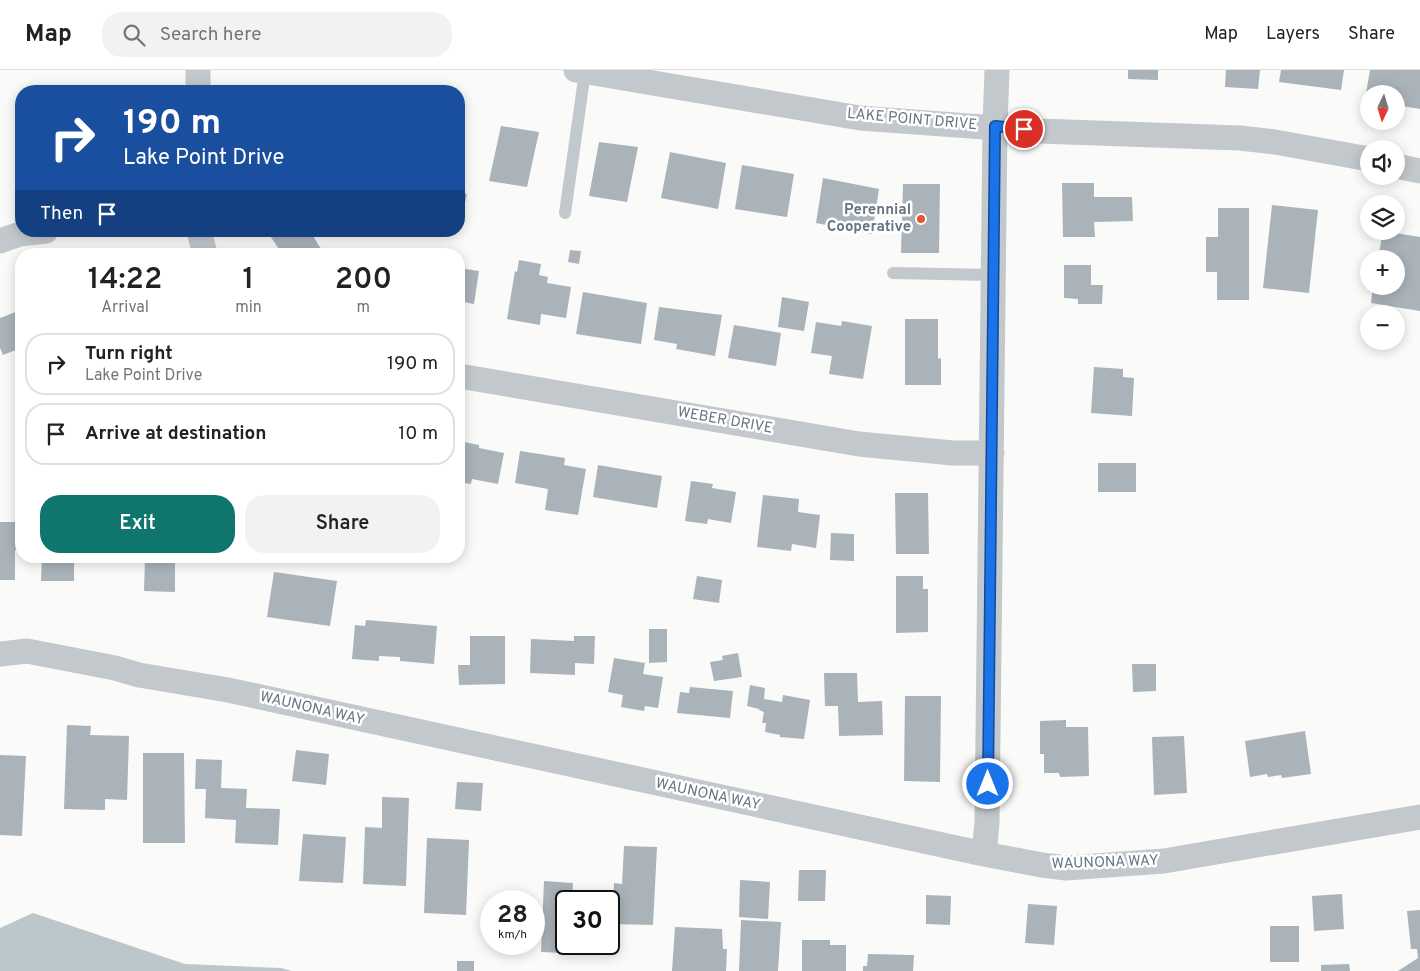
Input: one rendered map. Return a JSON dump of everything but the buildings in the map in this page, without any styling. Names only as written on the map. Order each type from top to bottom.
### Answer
[{"type":"street","points":[[198,70],[198,85]]},
{"type":"street","points":[[984,854],[987,822],[997,70]]},
{"type":"street","name":"LAKE POINT DRIVE","points":[[581,71],[860,118],[957,126],[995,126],[1040,131],[1248,139],[1275,142],[1360,158]]},
{"type":"street","points":[[1405,168],[1420,171]]},
{"type":"street","points":[[0,241],[15,236]]},
{"type":"street","name":"WEBER DRIVE","points":[[465,377],[858,444],[953,453],[992,452]]},
{"type":"street","name":"WAUNONA WAY","points":[[0,654],[27,651],[228,690],[984,854],[1066,868],[1156,861],[1420,817]]},
{"type":"lane","points":[[565,213],[581,71]]},
{"type":"lane","points":[[893,274],[993,275]]},
{"type":"shaded area","points":[[33,913],[185,964],[281,968],[292,971],[0,971],[0,928]]},
{"type":"place","name":"Perennial Cooperative","points":[[921,219]]},
{"type":"route","points":[[988,784],[988,628],[992,452],[995,126],[1024,129]]}]
